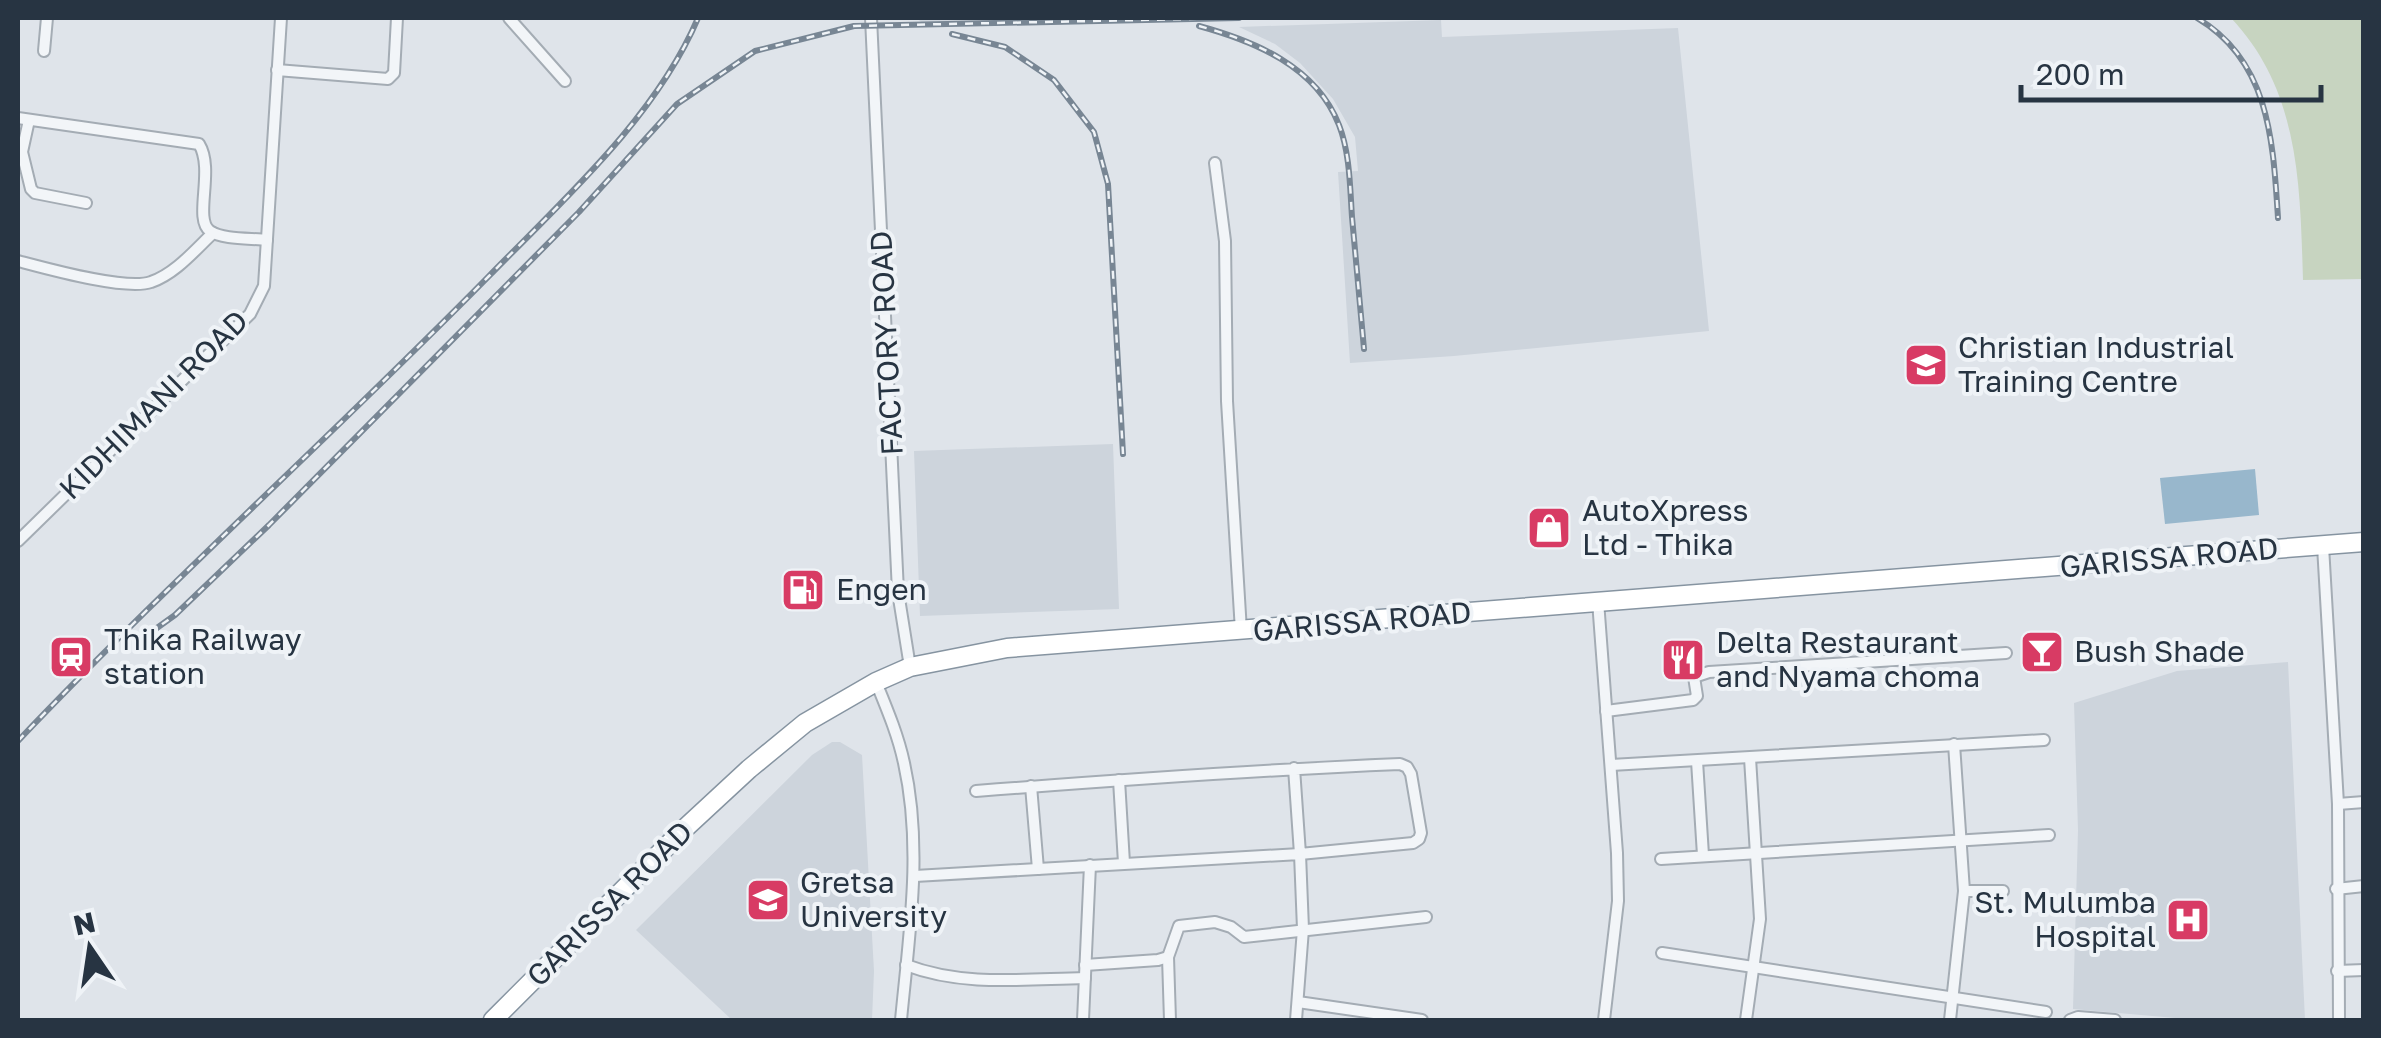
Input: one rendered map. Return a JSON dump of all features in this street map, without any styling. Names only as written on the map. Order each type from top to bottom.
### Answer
[{"type":"highway","name":"GARISSA ROAD","points":[[493,1020],[749,768],[805,723],[910,667],[1007,648],[2364,542]]},
{"type":"street","points":[[44,50],[47,18]]},
{"type":"street","name":"KIDHIMANI ROAD","points":[[18,541],[250,314],[264,286],[281,18]]},
{"type":"street","points":[[278,70],[388,79],[394,72],[398,18]]},
{"type":"street","points":[[508,18],[565,80]]},
{"type":"street","name":"FACTORY ROAD","points":[[872,18],[898,592],[910,667]]},
{"type":"street","points":[[86,203],[35,193],[27,181],[20,153],[23,119],[199,144],[208,170],[202,216],[206,228],[213,233],[267,240]]},
{"type":"street","points":[[1215,164],[1226,241],[1227,402],[1242,632]]},
{"type":"street","points":[[18,260],[112,282],[145,284],[166,274],[213,233]]},
{"type":"street","points":[[2322,546],[2338,804],[2339,1020]]},
{"type":"street","points":[[1598,600],[1618,901],[1604,1020]]},
{"type":"street","points":[[1606,711],[1693,700],[1697,696],[1694,677],[1708,672],[2006,652]]},
{"type":"street","points":[[876,682],[905,767],[915,876],[901,1020]]},
{"type":"street","points":[[1611,766],[2044,740]]},
{"type":"street","points":[[1950,1020],[1964,892],[1954,744]]},
{"type":"street","points":[[1746,1020],[1760,918],[1750,758]]},
{"type":"street","points":[[1696,761],[1704,855]]},
{"type":"street","points":[[915,876],[1300,854],[1413,843],[1419,840],[1420,833],[1411,774],[1400,764],[976,790]]},
{"type":"street","points":[[1294,768],[1303,929],[1296,1020]]},
{"type":"street","points":[[1119,780],[1124,863]]},
{"type":"street","points":[[1031,786],[1038,869]]},
{"type":"street","points":[[2338,804],[2364,802]]},
{"type":"street","points":[[1661,859],[2049,835]]},
{"type":"street","points":[[1083,1020],[1090,866]]},
{"type":"street","points":[[2336,889],[2364,886]]},
{"type":"street","points":[[1964,892],[2003,891]]},
{"type":"street","points":[[1170,1020],[1168,957],[1175,930],[1186,923],[1223,923],[1244,937],[1426,918]]},
{"type":"street","points":[[1662,953],[2046,1012]]},
{"type":"street","points":[[1086,964],[1168,957]]},
{"type":"street","points":[[906,965],[934,976],[964,980],[1085,978]]},
{"type":"street","points":[[2338,971],[2364,970]]},
{"type":"street","points":[[1298,1002],[1422,1020]]},
{"type":"street","points":[[2070,1020],[2115,1020]]},
{"type":"shaded area","points":[[917,18],[1116,18],[926,27]]},
{"type":"shaded area","points":[[1441,20],[1442,37],[1678,28],[1709,331],[1350,363],[1338,172],[1358,171],[1355,137],[1333,99],[1300,63],[1275,44],[1239,27]]},
{"type":"shaded area","points":[[1113,444],[1119,609],[920,616],[914,451]]},
{"type":"shaded area","name":"St. Mulumba Hospital","points":[[2288,662],[2305,1020],[2198,1020],[2073,1009],[2078,830],[2074,703],[2177,671]]},
{"type":"shaded area","name":"Gretsa University","points":[[832,742],[840,742],[862,755],[874,971],[872,1020],[732,1020],[636,930],[812,755]]},
{"type":"green space","points":[[2231,18],[2363,18],[2363,279],[2303,280],[2297,175],[2283,108],[2254,46]]},
{"type":"water","points":[[2255,469],[2259,515],[2165,524],[2160,478]]},
{"type":"railway","points":[[18,741],[577,187],[658,89],[698,18]]},
{"type":"railway","points":[[136,643],[175,615],[269,525],[579,212],[677,104],[755,51],[854,26],[1239,18]]},
{"type":"railway","points":[[2197,18],[2240,57],[2253,80],[2269,133],[2278,218]]},
{"type":"railway","points":[[1199,26],[1281,59],[1329,104],[1343,136],[1347,159],[1364,349]]},
{"type":"railway","points":[[952,34],[1005,47],[1054,80],[1094,132],[1108,184],[1123,454]]},
{"type":"place","name":"Christian Industrial Training Centre","points":[[1926,365]]},
{"type":"place","name":"AutoXpress Ltd - Thika","points":[[1549,528]]},
{"type":"place","name":"Engen","points":[[803,590]]},
{"type":"place","name":"Bush Shade","points":[[2042,652]]},
{"type":"place","name":"Thika Railway station","points":[[71,657]]},
{"type":"place","name":"Delta Restaurant and Nyama choma","points":[[1683,660]]},
{"type":"place","name":"Gretsa University","points":[[768,900]]},
{"type":"place","name":"St. Mulumba Hospital","points":[[2188,920]]}]
